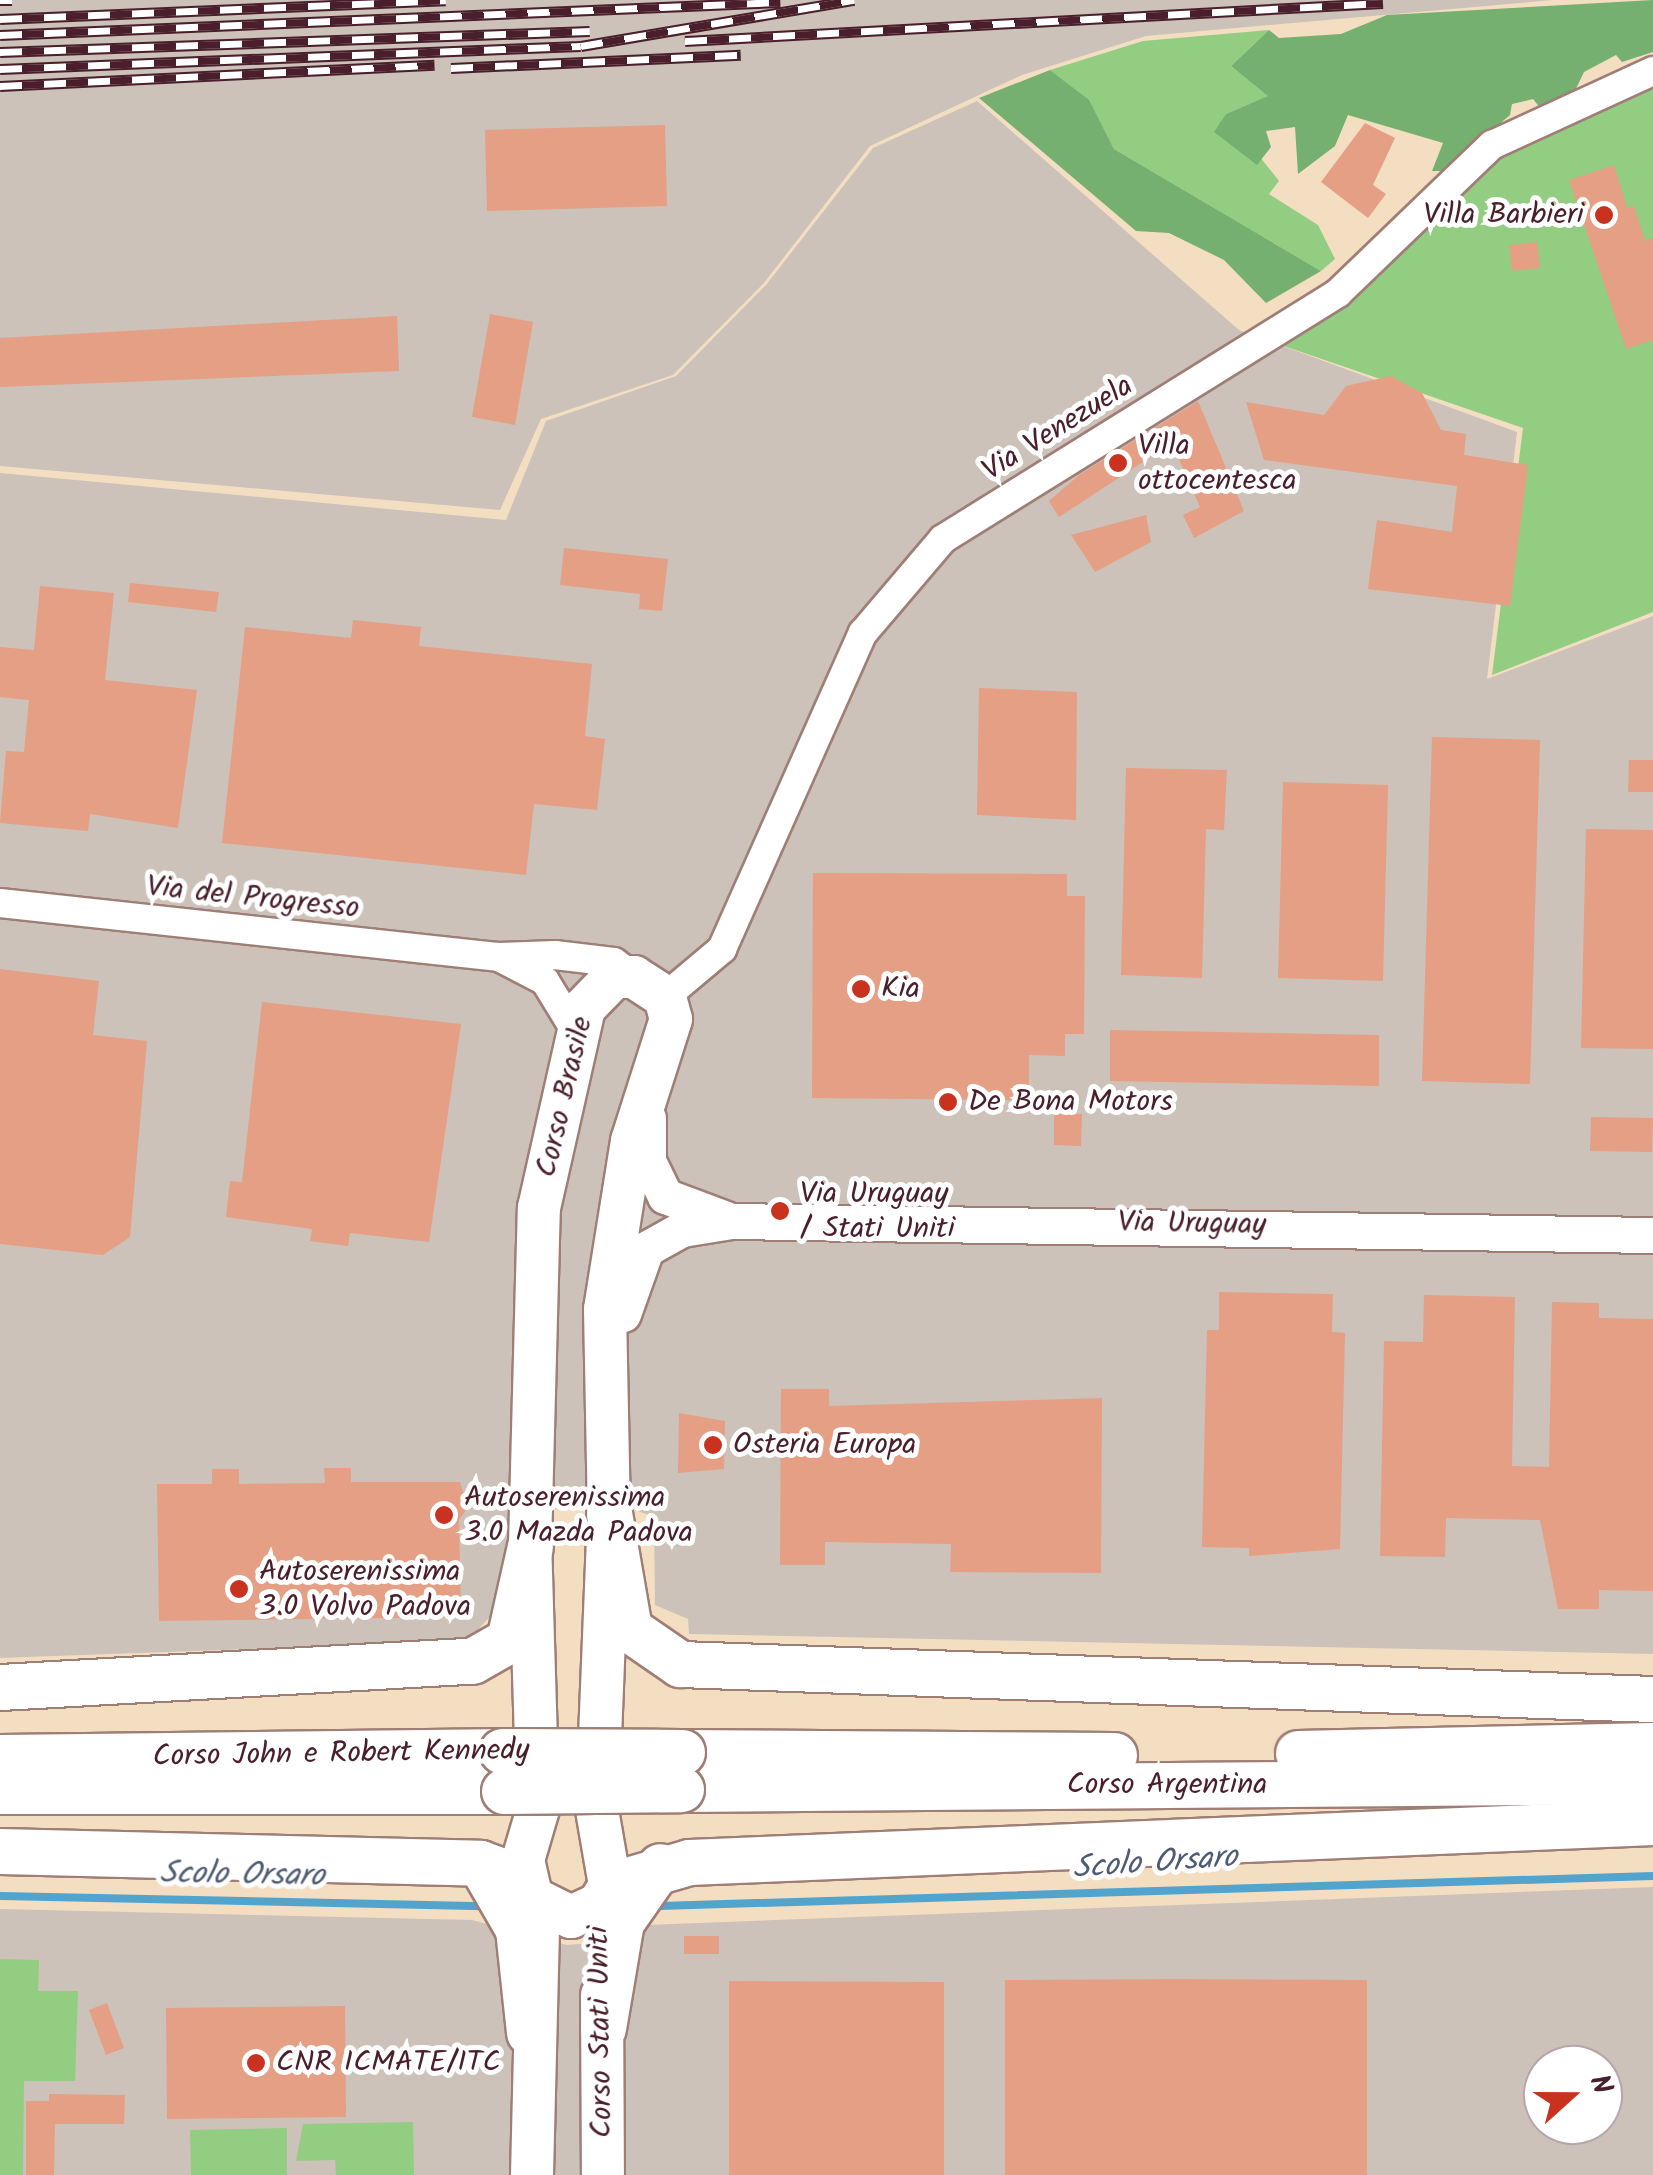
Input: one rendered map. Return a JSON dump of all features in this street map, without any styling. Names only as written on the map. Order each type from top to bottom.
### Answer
[{"type":"highway","points":[[609,1513],[629,1629],[680,1664],[1653,1699]]},
{"type":"highway","points":[[0,1687],[472,1661],[509,1640],[530,1546]]},
{"type":"highway","name":"Corso Argentina","points":[[681,1770],[1653,1745]]},
{"type":"highway","name":"Corso John e Robert Kennedy","points":[[0,1757],[514,1784]]},
{"type":"highway","name":"Corso John e Robert Kennedy","points":[[0,1792],[514,1784],[681,1770]]},
{"type":"highway","name":"Corso Argentina","points":[[681,1770],[1653,1781]]},
{"type":"highway","points":[[606,1881],[660,1866],[1653,1822]]},
{"type":"highway","points":[[0,1851],[480,1863],[529,1888]]},
{"type":"highway","points":[[480,1863],[518,1929],[529,2032]]},
{"type":"highway","points":[[603,2028],[620,1922],[660,1866]]},
{"type":"main road","name":"Corso Brasile","points":[[514,1784],[530,1546],[539,1208],[575,1030],[596,991],[664,985]]},
{"type":"main road","points":[[609,1513],[610,1353],[604,1309],[614,1232],[671,1019],[664,985]]},
{"type":"main road","name":"Corso Stati Uniti","points":[[604,2175],[606,1881],[597,1810],[609,1513]]},
{"type":"main road","name":"Corso Stati Uniti","points":[[514,1784],[529,1888],[538,1994],[529,2032],[532,2175]]},
{"type":"main road","name":"Corso Stati Uniti","points":[[529,1888],[570,1917],[606,1881]]},
{"type":"street","name":"Via Venezuela","points":[[664,985],[722,949],[863,633],[943,539],[1338,293],[1492,145],[1653,71]]},
{"type":"street","name":"Via del Progresso","points":[[0,903],[500,958],[614,962],[664,985]]},
{"type":"street","name":"Via del Progresso","points":[[500,958],[546,981],[575,1030]]},
{"type":"street","name":"Via Uruguay","points":[[648,1109],[653,1181],[665,1196],[731,1221]]},
{"type":"street","name":"Via Uruguay","points":[[610,1353],[626,1285],[646,1250],[682,1229],[731,1221],[1653,1235]]},
{"type":"shaded area","points":[[0,0],[1553,0],[1146,36],[1022,75],[870,146],[764,283],[673,375],[541,419],[500,510],[0,466]]},
{"type":"shaded area","points":[[977,101],[1239,330],[1517,432],[1487,679],[1653,616],[1653,1654],[689,1634],[688,1619],[655,1605],[654,1517],[630,1508],[512,1510],[509,1595],[468,1641],[0,1658],[0,473],[506,520],[546,421],[676,376],[766,285],[873,148]]},
{"type":"shaded area","points":[[1653,1887],[1653,2175],[0,2175],[0,1909],[472,1920],[567,1945],[642,1939],[646,1925]]},
{"type":"green space","points":[[1653,0],[1653,52],[1622,62],[1616,55],[1584,72],[1573,95],[1541,109],[1533,99],[1512,104],[1510,115],[1444,171],[1432,171],[1443,143],[1348,115],[1335,146],[1298,174],[1295,127],[1266,131],[1271,147],[1257,165],[1214,132],[1226,114],[1268,96],[1231,66],[1269,30],[1279,38],[1341,34],[1387,15]]},
{"type":"green space","points":[[1269,30],[1231,66],[1269,96],[1226,114],[1279,181],[1269,194],[1318,225],[1335,259],[1321,271],[1114,149],[1089,101],[1050,70],[1143,41]]},
{"type":"green space","points":[[1050,70],[1089,100],[1114,149],[1321,271],[1266,303],[1224,260],[1169,233],[1136,231],[979,98]]},
{"type":"green space","points":[[1653,84],[1653,612],[1492,675],[1523,428],[1278,344],[1347,299],[1489,163],[1541,130]]},
{"type":"green space","points":[[0,1959],[39,1960],[38,1991],[78,1991],[75,2081],[24,2081],[23,2175],[0,2175]]},
{"type":"green space","points":[[413,2122],[414,2175],[336,2175],[335,2160],[296,2161],[303,2124]]},
{"type":"green space","points":[[287,2128],[287,2175],[191,2175],[190,2130]]},
{"type":"building","points":[[1365,123],[1395,138],[1373,185],[1386,194],[1368,218],[1321,182]]},
{"type":"building","points":[[665,125],[667,206],[487,211],[485,130]]},
{"type":"building","points":[[1614,165],[1627,208],[1634,206],[1645,241],[1653,238],[1653,340],[1626,349],[1569,180]]},
{"type":"building","points":[[1537,242],[1540,268],[1512,271],[1509,245]]},
{"type":"building","points":[[490,314],[533,322],[515,425],[472,417]]},
{"type":"building","points":[[397,316],[399,371],[0,387],[0,338]]},
{"type":"building","points":[[1391,376],[1422,393],[1441,430],[1466,434],[1464,455],[1528,465],[1510,606],[1368,589],[1377,520],[1452,532],[1457,486],[1264,460],[1246,402],[1324,415],[1346,386]]},
{"type":"building","points":[[1198,401],[1244,511],[1194,538],[1183,515],[1200,507],[1172,443],[1059,517],[1049,501],[1079,475]]},
{"type":"building","points":[[1146,515],[1151,542],[1095,572],[1071,535]]},
{"type":"building","points":[[564,548],[668,559],[662,611],[639,609],[640,594],[560,585]]},
{"type":"building","points":[[130,583],[219,592],[216,612],[128,602]]},
{"type":"building","points":[[40,586],[114,593],[105,680],[197,690],[178,828],[90,814],[88,831],[0,823],[6,751],[24,752],[29,700],[0,697],[0,647],[34,650]]},
{"type":"building","points":[[353,620],[421,627],[419,646],[592,664],[585,736],[605,739],[597,810],[534,804],[526,875],[222,843],[245,627],[351,638]]},
{"type":"building","points":[[979,688],[1077,692],[1076,820],[977,815]]},
{"type":"building","points":[[1432,737],[1540,740],[1530,1084],[1422,1081]]},
{"type":"building","points":[[1629,760],[1653,760],[1653,792],[1628,792]]},
{"type":"building","points":[[1126,768],[1227,770],[1224,830],[1206,829],[1202,978],[1121,975]]},
{"type":"building","points":[[1283,782],[1388,785],[1383,981],[1278,978]]},
{"type":"building","points":[[1586,829],[1653,830],[1653,1049],[1581,1048]]},
{"type":"building","points":[[813,873],[1067,874],[1067,896],[1085,896],[1084,1034],[1065,1034],[1065,1056],[1029,1055],[1029,1100],[812,1098]]},
{"type":"building","points":[[0,969],[99,981],[93,1035],[147,1041],[130,1237],[103,1255],[0,1244]]},
{"type":"building","points":[[262,1002],[461,1024],[429,1242],[350,1233],[348,1246],[310,1241],[312,1229],[226,1217],[230,1181],[242,1182]]},
{"type":"building","points":[[1110,1030],[1379,1035],[1379,1086],[1110,1081]]},
{"type":"building","points":[[1054,1114],[1082,1114],[1081,1146],[1054,1145]]},
{"type":"building","points":[[1591,1117],[1653,1118],[1652,1152],[1590,1151]]},
{"type":"building","points":[[1219,1292],[1333,1294],[1332,1332],[1345,1333],[1340,1549],[1249,1556],[1249,1548],[1202,1547],[1207,1330],[1219,1330]]},
{"type":"building","points":[[1424,1295],[1515,1297],[1512,1466],[1549,1467],[1552,1302],[1599,1303],[1599,1318],[1653,1319],[1653,1591],[1599,1590],[1599,1609],[1558,1609],[1540,1520],[1446,1518],[1445,1557],[1380,1556],[1384,1341],[1423,1342]]},
{"type":"building","points":[[781,1389],[829,1389],[829,1406],[1102,1398],[1101,1573],[950,1572],[951,1544],[825,1542],[825,1565],[780,1565]]},
{"type":"building","points":[[679,1413],[725,1421],[724,1469],[678,1473]]},
{"type":"building","points":[[324,1468],[351,1468],[351,1482],[460,1482],[468,1507],[459,1520],[461,1617],[159,1621],[157,1484],[212,1484],[212,1469],[239,1469],[239,1484],[325,1483]]},
{"type":"building","points":[[684,1936],[719,1936],[719,1954],[684,1954]]},
{"type":"building","points":[[1005,1980],[1367,1980],[1367,2175],[1005,2175]]},
{"type":"building","points":[[729,1981],[944,1982],[944,2175],[729,2175]]},
{"type":"building","points":[[107,2003],[124,2048],[106,2055],[89,2010]]},
{"type":"building","name":"CNR ICMATE/ITC","points":[[345,2006],[346,2117],[167,2119],[166,2008]]},
{"type":"building","points":[[49,2094],[125,2095],[124,2124],[55,2124],[54,2175],[26,2175],[26,2101],[49,2101]]},
{"type":"waterway","name":"Scolo Orsaro","points":[[660,1906],[1653,1876]]},
{"type":"waterway","name":"Scolo Orsaro","points":[[0,1896],[484,1906]]},
{"type":"railway","points":[[0,0],[12,0]]},
{"type":"railway","points":[[0,19],[446,0]]},
{"type":"railway","points":[[0,69],[581,46],[854,0]]},
{"type":"railway","points":[[0,35],[780,2]]},
{"type":"railway","points":[[685,41],[1383,3]]},
{"type":"railway","points":[[0,52],[590,31]]},
{"type":"railway","points":[[451,68],[741,55]]},
{"type":"railway","points":[[0,86],[434,65]]},
{"type":"place","name":"Villa Barbieri","points":[[1604,215]]},
{"type":"place","name":"Villa ottocentesca","points":[[1118,463]]},
{"type":"place","name":"Kia","points":[[861,989]]},
{"type":"place","name":"De Bona Motors","points":[[948,1102]]},
{"type":"place","name":"Via Uruguay / Stati Uniti","points":[[780,1211]]},
{"type":"place","name":"Osteria Europa","points":[[713,1445]]},
{"type":"place","name":"Autoserenissima 3.0 Mazda Padova","points":[[444,1515]]},
{"type":"place","name":"Autoserenissima 3.0 Volvo Padova","points":[[239,1589]]},
{"type":"place","name":"CNR ICMATE/ITC","points":[[256,2063]]}]
